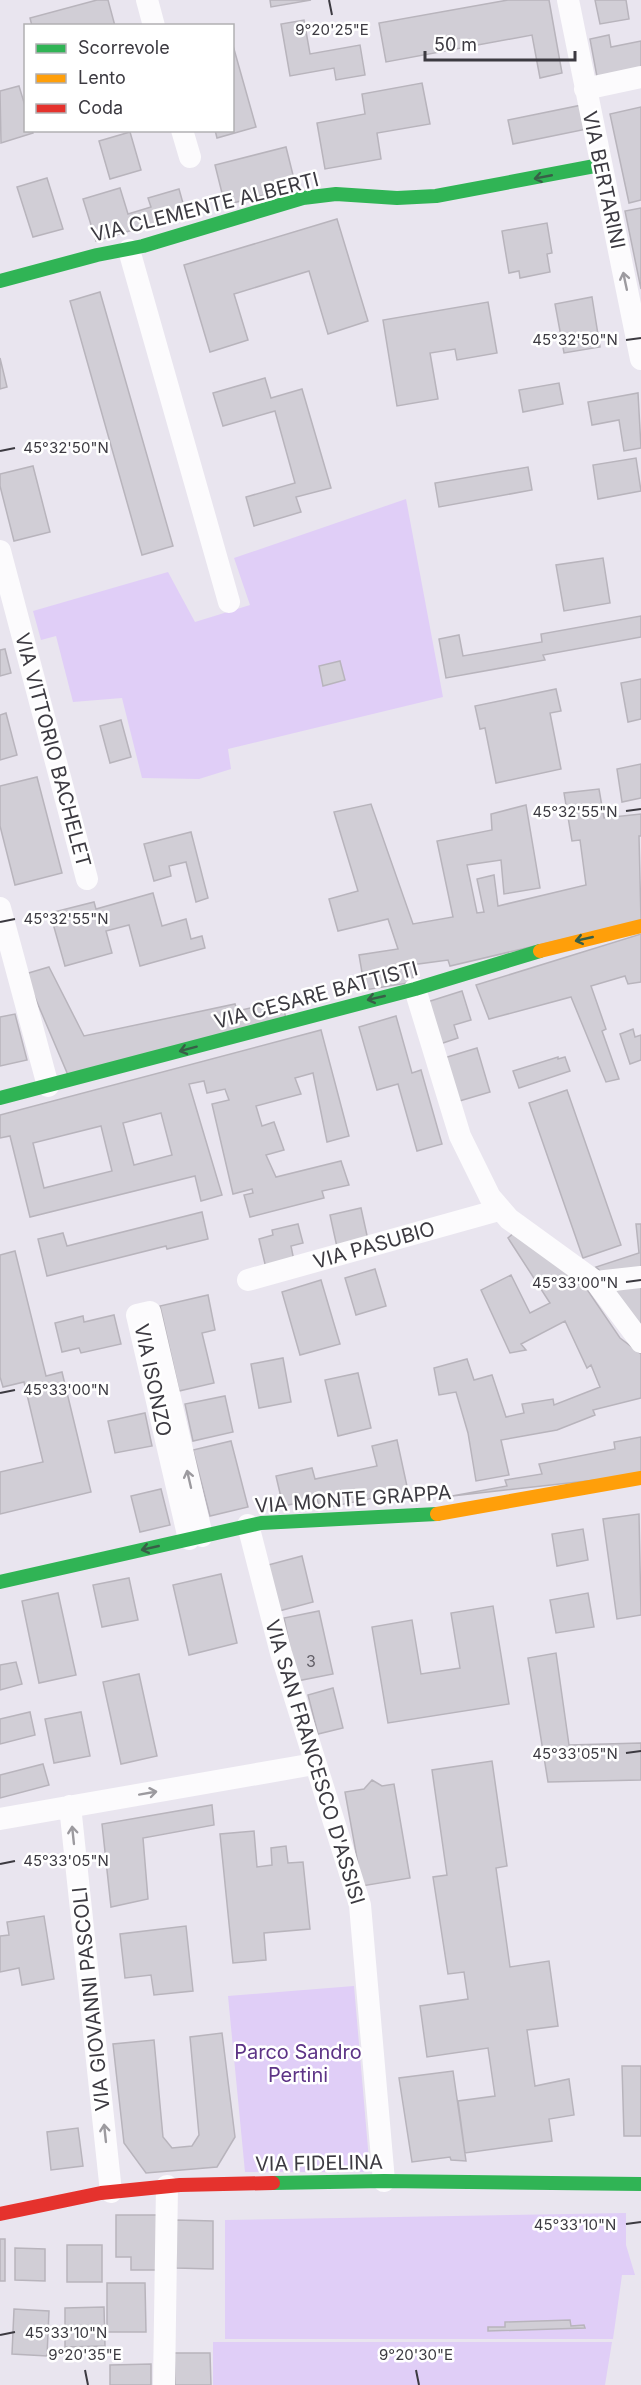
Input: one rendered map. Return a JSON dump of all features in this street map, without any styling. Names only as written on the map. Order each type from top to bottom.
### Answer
[{"type":"street","points":[[147,0],[153,24]]},
{"type":"street","name":"VIA BERTARINI","points":[[568,0],[641,359]]},
{"type":"street","points":[[585,89],[641,77]]},
{"type":"street","points":[[183,132],[190,157]]},
{"type":"street","name":"VIA CLEMENTE ALBERTI","points":[[0,281],[102,253],[129,250],[303,198],[336,194],[397,198],[451,193],[600,165]]},
{"type":"street","points":[[129,250],[229,602]]},
{"type":"street","name":"VIA VITTORIO BACHELET","points":[[0,551],[87,879]]},
{"type":"street","points":[[0,908],[48,1086]]},
{"type":"street","name":"VIA CESARE BATTISTI","points":[[0,1098],[415,989],[549,948],[641,926]]},
{"type":"street","points":[[415,989],[460,1136],[499,1210],[596,1282],[641,1342]]},
{"type":"street","name":"VIA PASUBIO","points":[[248,1280],[499,1210]]},
{"type":"street","points":[[596,1282],[641,1277]]},
{"type":"street","name":"VIA ISONZO","points":[[150,1312],[195,1537],[137,1315],[150,1312]]},
{"type":"street","name":"VIA MONTE GRAPPA","points":[[0,1582],[248,1525],[277,1521],[428,1516],[641,1478]]},
{"type":"street","name":"VIA SAN FRANCESCO D'ASSISI","points":[[248,1525],[281,1653],[360,1905],[384,2181]]},
{"type":"street","points":[[0,1819],[314,1764]]},
{"type":"street","name":"VIA GIOVANNI PASCOLI","points":[[70,1806],[111,2192]]},
{"type":"street","name":"VIA FIDELINA","points":[[0,2214],[111,2192],[167,2186],[384,2181],[641,2184]]},
{"type":"street","points":[[165,2385],[167,2186]]},
{"type":"green space","points":[[406,499],[443,697],[228,749],[231,769],[199,779],[142,778],[122,698],[73,702],[56,636],[41,640],[33,611],[168,572],[195,622],[250,605],[234,558]]},
{"type":"green space","name":"Parco Sandro Pertini","points":[[354,1986],[370,2172],[245,2172],[228,1996]]},
{"type":"green space","points":[[626,2213],[626,2245],[635,2275],[622,2275],[613,2339],[225,2339],[225,2220]]},
{"type":"green space","points":[[213,2342],[612,2342],[605,2385],[213,2385]]},
{"type":"building","points":[[97,0],[108,0],[114,24],[32,24],[30,18]]},
{"type":"building","points":[[270,0],[311,0],[271,7]]},
{"type":"building","points":[[508,0],[549,0],[562,73],[540,78],[532,35],[386,62],[379,23]]},
{"type":"building","points":[[595,0],[626,0],[629,19],[600,24]]},
{"type":"building","points":[[304,20],[310,54],[360,45],[365,75],[336,80],[334,68],[290,76],[281,24]]},
{"type":"building","points":[[609,35],[611,47],[641,41],[641,73],[598,82],[590,39]]},
{"type":"building","points":[[234,49],[256,127],[217,138],[216,132],[234,132]]},
{"type":"building","points":[[422,83],[430,124],[377,133],[381,159],[325,169],[317,123],[365,114],[362,94]]},
{"type":"building","points":[[19,86],[24,102],[24,132],[33,133],[1,143],[0,91]]},
{"type":"building","points":[[582,105],[587,129],[513,144],[508,120]]},
{"type":"building","points":[[641,107],[641,200],[629,203],[610,114]]},
{"type":"building","points":[[130,132],[141,170],[110,179],[99,141]]},
{"type":"building","points":[[286,147],[296,187],[225,205],[215,165]]},
{"type":"building","points":[[47,178],[63,229],[33,237],[17,187]]},
{"type":"building","points":[[120,188],[128,214],[151,207],[148,198],[179,189],[186,214],[96,241],[83,199]]},
{"type":"building","points":[[641,208],[641,289],[625,211]]},
{"type":"building","points":[[337,219],[368,321],[328,334],[309,271],[234,294],[248,340],[210,352],[184,265]]},
{"type":"building","points":[[547,223],[552,253],[547,254],[550,272],[520,278],[519,271],[509,273],[502,231]]},
{"type":"building","points":[[100,292],[173,546],[142,555],[70,301]]},
{"type":"building","points":[[592,297],[600,347],[564,353],[555,304]]},
{"type":"building","points":[[488,302],[497,353],[457,360],[455,349],[430,353],[438,399],[397,406],[383,320]]},
{"type":"building","points":[[0,358],[7,387],[0,389]]},
{"type":"building","points":[[265,378],[271,398],[302,389],[331,488],[296,497],[301,512],[254,526],[246,497],[295,483],[275,411],[223,426],[213,393]]},
{"type":"building","points":[[559,383],[563,404],[523,412],[519,390]]},
{"type":"building","points":[[638,393],[641,448],[624,451],[619,420],[592,425],[588,402]]},
{"type":"building","points":[[636,458],[641,491],[598,499],[593,465]]},
{"type":"building","points":[[33,466],[50,532],[14,541],[0,486],[0,474]]},
{"type":"building","points":[[528,467],[532,490],[439,507],[435,483]]},
{"type":"building","points":[[603,558],[610,603],[564,611],[556,565]]},
{"type":"building","points":[[641,616],[641,637],[543,655],[545,660],[446,678],[439,639],[459,635],[463,656],[542,642],[541,634]]},
{"type":"building","points":[[5,649],[11,673],[0,676],[0,650]]},
{"type":"building","points":[[340,661],[345,680],[323,686],[319,666]]},
{"type":"building","points":[[641,679],[641,719],[628,722],[621,683]]},
{"type":"building","points":[[556,689],[561,711],[550,713],[561,769],[496,783],[485,728],[480,729],[475,706]]},
{"type":"building","points":[[6,713],[17,755],[0,760],[0,715]]},
{"type":"building","points":[[121,720],[131,757],[110,763],[100,726]]},
{"type":"building","points":[[641,764],[641,798],[622,802],[617,769]]},
{"type":"building","points":[[37,777],[62,873],[15,885],[0,826],[0,786]]},
{"type":"building","points":[[599,789],[604,818],[641,814],[641,836],[639,836],[641,921],[450,966],[448,960],[411,965],[414,982],[365,990],[359,955],[398,949],[388,919],[338,931],[329,899],[358,891],[334,812],[371,804],[413,924],[453,917],[437,841],[492,830],[491,814],[526,805],[540,888],[504,894],[501,860],[467,865],[477,913],[484,912],[477,879],[494,875],[498,906],[586,885],[580,840],[572,841],[564,793]]},
{"type":"building","points":[[191,832],[208,898],[196,902],[186,862],[169,866],[171,876],[154,881],[144,844]]},
{"type":"building","points":[[153,893],[162,926],[186,919],[191,939],[202,936],[205,948],[140,966],[129,925],[106,931],[112,953],[65,966],[50,913],[94,902],[96,909]]},
{"type":"building","points":[[641,934],[641,982],[628,984],[625,976],[591,986],[606,1029],[602,1031],[619,1079],[606,1082],[571,997],[489,1019],[476,985]]},
{"type":"building","points":[[49,967],[84,1036],[235,1004],[237,1011],[282,1001],[286,1019],[68,1075],[25,974]]},
{"type":"building","points":[[462,991],[471,1020],[454,1025],[458,1038],[437,1045],[424,1003]]},
{"type":"building","points":[[15,1014],[27,1060],[0,1066],[0,1017]]},
{"type":"building","points":[[396,1016],[412,1073],[421,1070],[442,1144],[417,1151],[398,1084],[377,1090],[359,1027]]},
{"type":"building","points":[[633,1029],[635,1037],[641,1035],[641,1060],[630,1064],[620,1034]]},
{"type":"building","points":[[321,1030],[349,1136],[327,1142],[313,1073],[295,1078],[301,1094],[256,1106],[262,1126],[274,1122],[284,1150],[266,1155],[276,1177],[341,1161],[349,1185],[322,1191],[324,1198],[250,1217],[244,1195],[253,1193],[252,1189],[233,1194],[212,1104],[229,1100],[225,1089],[207,1093],[204,1081],[189,1084],[222,1195],[201,1201],[195,1176],[30,1217],[10,1136],[0,1138],[0,1115]],"holes":[[[161,1113],[172,1155],[134,1165],[123,1123]],[[101,1126],[112,1171],[44,1188],[33,1143]]]},
{"type":"building","points":[[477,1048],[490,1092],[456,1102],[444,1058]]},
{"type":"building","points":[[558,1057],[558,1059],[565,1057],[570,1071],[519,1088],[513,1071]]},
{"type":"building","points":[[567,1090],[621,1245],[583,1258],[529,1103]]},
{"type":"building","points":[[361,1208],[368,1240],[337,1247],[330,1215]]},
{"type":"building","points":[[202,1212],[208,1239],[167,1249],[166,1246],[47,1276],[38,1239],[63,1233],[67,1246]]},
{"type":"building","points":[[298,1224],[303,1243],[291,1246],[294,1261],[266,1268],[259,1239],[273,1235],[272,1230]]},
{"type":"building","points":[[636,1224],[641,1224],[641,1270],[607,1278],[596,1267],[639,1253]]},
{"type":"building","points":[[517,1230],[584,1285],[620,1338],[641,1354],[641,1398],[593,1410],[595,1415],[557,1430],[501,1440],[509,1475],[476,1481],[468,1433],[456,1392],[439,1395],[434,1368],[467,1359],[474,1380],[492,1375],[506,1417],[524,1413],[522,1404],[553,1399],[554,1405],[600,1387],[591,1365],[587,1368],[565,1321],[521,1344],[526,1350],[510,1353],[481,1290],[511,1275],[530,1313],[550,1303],[508,1238]]},
{"type":"building","points":[[15,1251],[46,1376],[62,1372],[91,1492],[0,1514],[0,1472],[43,1462],[24,1382],[3,1387],[0,1377],[0,1255]]},
{"type":"building","points":[[375,1269],[386,1306],[356,1315],[345,1278]]},
{"type":"building","points":[[321,1280],[340,1344],[300,1355],[282,1292]]},
{"type":"building","points":[[641,1283],[641,1334],[610,1291]]},
{"type":"building","points":[[208,1295],[215,1330],[202,1333],[214,1383],[179,1391],[160,1306]]},
{"type":"building","points":[[114,1315],[121,1344],[81,1353],[79,1348],[62,1352],[55,1323],[83,1316],[84,1322]]},
{"type":"building","points":[[283,1358],[291,1402],[259,1408],[251,1364]]},
{"type":"building","points":[[358,1373],[371,1428],[338,1436],[325,1380]]},
{"type":"building","points":[[225,1396],[233,1432],[193,1441],[185,1404]]},
{"type":"building","points":[[145,1413],[152,1446],[115,1453],[108,1421]]},
{"type":"building","points":[[641,1437],[641,1475],[452,1496],[507,1486],[505,1480],[542,1474],[539,1464],[615,1449],[614,1442]]},
{"type":"building","points":[[397,1440],[408,1491],[320,1509],[317,1499],[283,1506],[276,1476],[312,1468],[315,1479],[377,1466],[372,1446]]},
{"type":"building","points":[[231,1441],[248,1507],[210,1516],[193,1450]]},
{"type":"building","points":[[161,1489],[170,1525],[140,1532],[131,1496]]},
{"type":"building","points":[[639,1514],[641,1615],[617,1619],[603,1519]]},
{"type":"building","points":[[583,1529],[588,1560],[557,1566],[552,1534]]},
{"type":"building","points":[[302,1556],[313,1602],[279,1611],[268,1565]]},
{"type":"building","points":[[221,1574],[237,1643],[189,1655],[173,1585]]},
{"type":"building","points":[[129,1578],[138,1620],[102,1627],[93,1585]]},
{"type":"building","points":[[58,1593],[76,1675],[39,1683],[22,1601]]},
{"type":"building","points":[[588,1593],[594,1627],[556,1633],[550,1600]]},
{"type":"building","points":[[493,1606],[509,1704],[388,1723],[372,1627],[412,1620],[421,1674],[460,1668],[451,1613]]},
{"type":"building","points":[[319,1611],[333,1674],[297,1681],[284,1618]]},
{"type":"building","points":[[556,1653],[569,1745],[641,1743],[641,1780],[548,1782],[528,1658]]},
{"type":"building","points":[[16,1662],[22,1684],[0,1690],[0,1665]]},
{"type":"building","points":[[139,1674],[157,1756],[121,1764],[103,1682]]},
{"type":"building","points":[[333,1688],[343,1728],[318,1734],[308,1695]]},
{"type":"building","points":[[30,1712],[35,1735],[0,1744],[0,1719]]},
{"type":"building","points":[[81,1712],[90,1756],[54,1763],[45,1719]]},
{"type":"building","points":[[492,1761],[507,1866],[496,1868],[510,1967],[549,1961],[558,2026],[527,2030],[535,2086],[569,2079],[574,2115],[549,2119],[552,2141],[465,2153],[458,2101],[495,2096],[488,2048],[427,2057],[420,2006],[468,1999],[464,1972],[448,1974],[433,1877],[447,1875],[432,1770]]},
{"type":"building","points":[[43,1764],[49,1785],[0,1798],[0,1775]]},
{"type":"building","points":[[372,1780],[382,1786],[394,1784],[410,1878],[362,1886],[345,1792],[364,1789]]},
{"type":"building","points":[[212,1805],[214,1825],[143,1838],[148,1899],[111,1907],[102,1824]]},
{"type":"building","points":[[254,1831],[257,1867],[272,1865],[271,1848],[286,1846],[288,1863],[303,1862],[310,1929],[264,1933],[266,1960],[233,1963],[220,1834]]},
{"type":"building","points":[[44,1916],[54,1979],[22,1985],[19,1968],[0,1972],[0,1936],[9,1935],[7,1922]]},
{"type":"building","points":[[186,1926],[193,1991],[154,1995],[151,1975],[125,1978],[120,1934]]},
{"type":"building","points":[[222,2033],[235,2137],[217,2167],[146,2173],[124,2143],[113,2044],[154,2040],[163,2137],[172,2148],[192,2146],[199,2135],[190,2037]]},
{"type":"building","points":[[622,2066],[641,2066],[641,2136],[624,2136]]},
{"type":"building","points":[[453,2071],[466,2161],[451,2160],[450,2157],[412,2162],[399,2078]]},
{"type":"building","points":[[78,2128],[83,2166],[51,2170],[47,2132]]},
{"type":"building","points":[[116,2215],[158,2215],[158,2270],[131,2270],[131,2257],[116,2257]]},
{"type":"building","points":[[176,2220],[213,2221],[213,2269],[176,2268]]},
{"type":"building","points":[[0,2239],[5,2239],[5,2281],[0,2281]]},
{"type":"building","points":[[67,2245],[102,2245],[102,2282],[67,2282]]},
{"type":"building","points":[[15,2248],[45,2249],[45,2281],[15,2280]]},
{"type":"building","points":[[107,2283],[145,2283],[146,2332],[107,2332]]},
{"type":"building","points":[[104,2307],[105,2346],[65,2347],[65,2308]]},
{"type":"building","points":[[14,2309],[49,2311],[47,2356],[12,2354]]},
{"type":"building","points":[[570,2320],[571,2326],[584,2325],[585,2328],[488,2331],[488,2327],[505,2327],[505,2322]]},
{"type":"building","points":[[174,2353],[210,2353],[211,2385],[175,2385]]},
{"type":"building","points":[[151,2364],[151,2385],[110,2385],[110,2365]]},
{"type":"traffic: fast","points":[[0,281],[97,255],[143,246],[303,198],[336,194],[397,198],[436,196],[600,165]]},
{"type":"traffic: fast","points":[[0,1098],[415,989],[540,951]]},
{"type":"traffic: fast","points":[[0,1582],[261,1523],[437,1514]]},
{"type":"traffic: fast","points":[[273,2183],[384,2181],[641,2184]]},
{"type":"traffic: slow","points":[[540,951],[641,926]]},
{"type":"traffic: slow","points":[[437,1514],[641,1478]]},
{"type":"traffic: jam","points":[[0,2214],[101,2193],[180,2185],[273,2183]]}]
